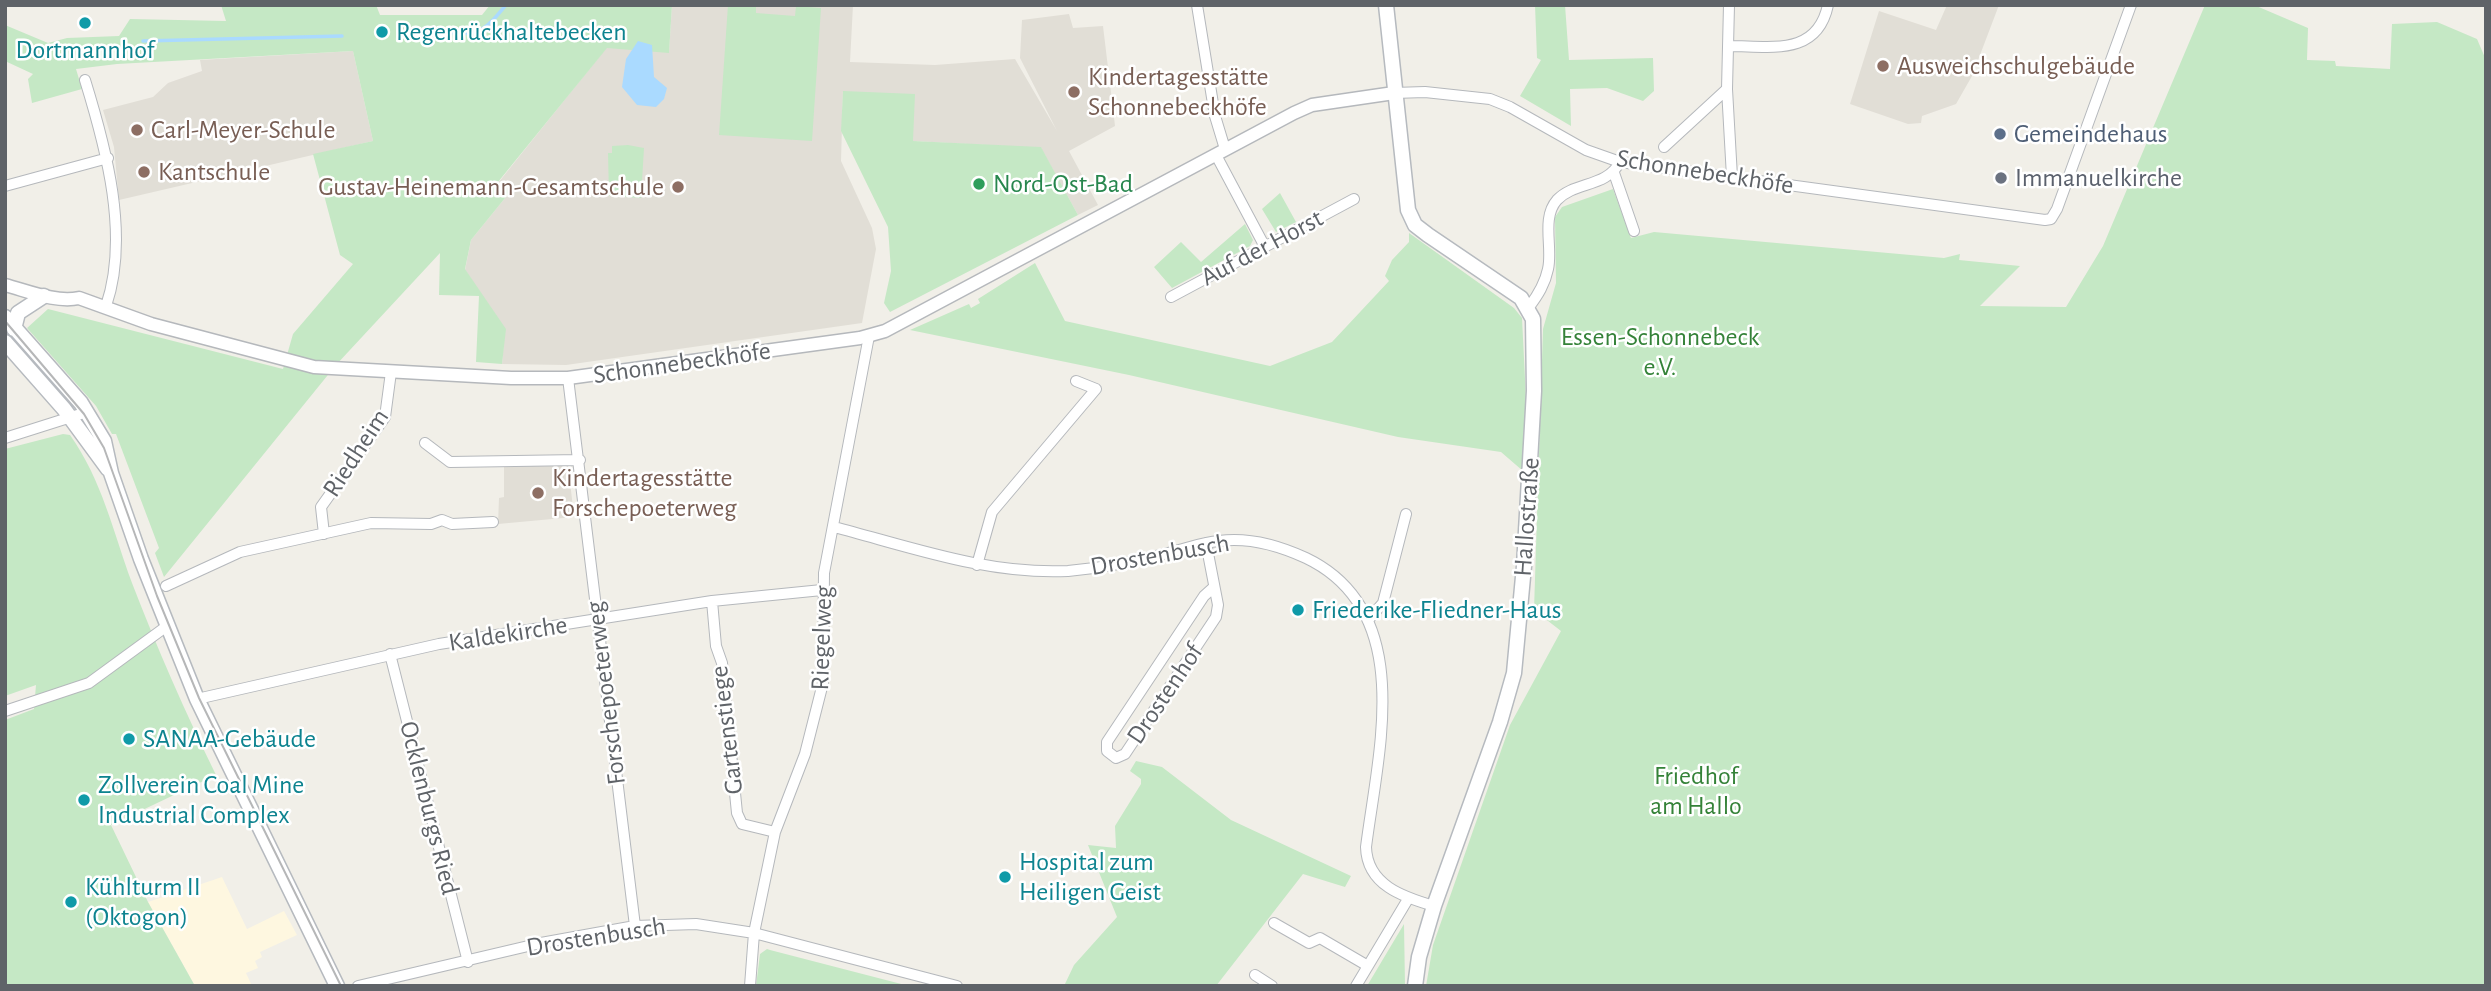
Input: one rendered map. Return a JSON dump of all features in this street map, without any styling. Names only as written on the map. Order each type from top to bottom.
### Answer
[{"type":"main road","points":[[1386,5],[1408,210],[1415,225],[1521,298],[1529,307]]},
{"type":"main road","points":[[44,296],[18,313],[10,323],[87,412],[104,441],[111,472],[167,626],[197,699],[337,986]]},
{"type":"main road","name":"Hallostraße","points":[[1415,986],[1419,957],[1434,906],[1496,735],[1514,673],[1533,436],[1534,332],[1529,307]]},
{"type":"main road","points":[[5,342],[71,418],[111,472]]},
{"type":"street","points":[[1197,5],[1221,152],[1265,247]]},
{"type":"street","points":[[1730,5],[1727,89],[1732,177]]},
{"type":"street","points":[[1729,46],[1780,47],[1802,42],[1820,28],[1828,5]]},
{"type":"street","points":[[2119,5],[2131,7]]},
{"type":"street","name":"Schonnebeckhöfe","points":[[5,285],[70,300],[77,306],[103,313],[108,309],[307,365],[391,372],[568,378],[869,336],[898,325],[1312,105],[1394,93],[1426,92],[1490,99],[1510,107],[1586,150],[1620,162],[2000,216],[2051,219],[2131,7]]},
{"type":"street","points":[[85,80],[107,158],[117,265],[108,309]]},
{"type":"street","points":[[1664,148],[1727,89]]},
{"type":"street","points":[[5,186],[107,158]]},
{"type":"street","points":[[1529,307],[1543,288],[1549,266],[1549,218],[1556,201],[1614,173],[1620,162]]},
{"type":"street","points":[[1614,173],[1633,232]]},
{"type":"street","name":"Auf der Horst","points":[[1171,297],[1354,200]]},
{"type":"street","name":"Riegelweg","points":[[750,986],[754,933],[775,832],[816,719],[823,683],[822,590],[869,336]]},
{"type":"street","name":"Riedheim","points":[[324,534],[321,507],[385,417],[391,372]]},
{"type":"street","name":"Forschepoeterweg","points":[[568,378],[635,926]]},
{"type":"street","points":[[977,565],[992,512],[1096,389],[1076,381]]},
{"type":"street","points":[[5,438],[87,412]]},
{"type":"street","points":[[425,443],[450,462],[580,460]]},
{"type":"street","points":[[1369,619],[1382,603],[1406,514]]},
{"type":"street","name":"Riedheim","points":[[166,586],[240,552],[371,523],[431,524],[442,520],[452,524],[494,522]]},
{"type":"street","name":"Drostenbusch","points":[[834,527],[977,565],[1026,571],[1118,565],[1206,543],[1239,540],[1264,544],[1321,565],[1341,583],[1369,619],[1381,666],[1383,696],[1380,748],[1366,847],[1367,864],[1378,879],[1408,899],[1434,906]]},
{"type":"street","name":"Drostenhof","points":[[1206,543],[1214,587],[1216,617],[1125,754],[1116,758],[1107,751],[1107,742],[1199,603],[1214,587]]},
{"type":"street","name":"Kaldekirche","points":[[197,699],[390,654],[712,601],[822,590]]},
{"type":"street","name":"Gartenstiege","points":[[712,601],[723,675],[737,813],[742,824],[775,832]]},
{"type":"street","points":[[5,711],[37,698],[89,683],[167,626]]},
{"type":"street","name":"Ocklenburgs Ried","points":[[390,654],[468,962]]},
{"type":"street","points":[[1356,986],[1408,899]]},
{"type":"street","points":[[1274,923],[1310,943],[1320,938],[1368,966]]},
{"type":"street","name":"Drostenbusch","points":[[358,986],[373,980],[468,962],[541,943],[635,926],[696,924],[754,933],[957,986]]},
{"type":"street","points":[[1255,975],[1272,986]]},
{"type":"shaded area","name":"Gustav-Heinemann-Gesamtschule","points":[[672,5],[853,5],[850,62],[935,65],[1015,59],[1057,131],[1020,58],[1022,20],[1069,14],[1073,28],[1103,26],[1115,126],[1069,151],[1098,205],[1078,215],[1041,148],[913,141],[843,91],[841,161],[872,228],[876,249],[862,323],[566,365],[502,364],[505,329],[465,270],[471,240],[510,192],[498,183],[607,47],[669,52]]},
{"type":"shaded area","points":[[1947,5],[1999,5],[1972,76],[1956,104],[1922,116],[1921,123],[1908,124],[1850,104],[1879,11],[1936,30]]},
{"type":"shaded area","points":[[353,51],[373,141],[119,200],[114,147],[103,110],[153,97],[168,83],[202,71],[200,60]]},
{"type":"shaded area","name":"Kindertagesstätte Forschepoeterweg","points":[[568,464],[574,517],[498,524],[499,498],[504,497],[504,467]]},
{"type":"shaded area","points":[[222,877],[247,929],[284,911],[297,935],[260,952],[262,957],[255,961],[258,968],[246,973],[252,986],[195,986],[148,902]]},
{"type":"green space","points":[[221,5],[376,5],[380,15],[482,15],[490,5],[672,5],[669,53],[607,48],[498,182],[510,192],[471,240],[465,269],[506,329],[502,364],[476,362],[479,296],[439,295],[440,253],[336,365],[164,577],[155,553],[159,548],[116,434],[112,434],[96,406],[27,328],[48,309],[283,369],[293,334],[353,264],[340,255],[313,154],[373,141],[353,51],[117,64],[76,69],[82,89],[32,103],[28,79],[33,74],[5,61],[5,25],[48,43],[67,38],[119,36],[130,19],[226,21]]},
{"type":"green space","points":[[728,5],[756,5],[756,13],[795,16],[796,6],[821,8],[812,141],[719,135]]},
{"type":"green space","points":[[1535,5],[1565,5],[1569,60],[1653,58],[1654,91],[1643,101],[1607,88],[1570,89],[1571,126],[1520,96],[1541,60],[1537,58]]},
{"type":"green space","points":[[2205,5],[2254,5],[2308,28],[2307,60],[2335,61],[2336,66],[2390,69],[2392,24],[2437,22],[2477,39],[2486,60],[2486,986],[1426,986],[1433,945],[1510,725],[1561,631],[1534,610],[1543,329],[1556,283],[1555,217],[1562,207],[1613,189],[1631,238],[1654,232],[1944,258],[1960,254],[1959,260],[2020,266],[1980,306],[2066,307],[2103,246]]},
{"type":"green space","points":[[843,91],[915,94],[913,141],[1041,147],[1078,215],[890,312],[884,303],[891,271],[888,227],[841,131]]},
{"type":"green space","points":[[612,146],[644,148],[641,198],[625,197],[625,183],[619,183],[618,196],[609,196],[608,153],[612,153]]},
{"type":"green space","points":[[1280,193],[1296,222],[1276,232],[1262,209]]},
{"type":"green space","points":[[1245,224],[1253,240],[1250,246],[1172,288],[1154,267],[1181,242],[1201,262]]},
{"type":"green space","points":[[1409,233],[1514,308],[1522,318],[1526,399],[1523,471],[1501,452],[1398,437],[1129,375],[910,330],[969,304],[971,308],[980,303],[978,299],[1035,263],[1065,321],[1270,366],[1332,342],[1389,281],[1385,276],[1392,260],[1409,242]]},
{"type":"green space","name":"Zollverein Coal Mine Industrial Complex","points":[[63,434],[70,435],[91,470],[151,632],[216,775],[111,825],[148,902],[195,986],[5,986],[5,720],[34,709],[36,685],[5,696],[5,449]]},
{"type":"green space","points":[[1136,761],[1162,767],[1231,820],[1351,876],[1345,887],[1303,874],[1216,986],[1064,986],[1074,965],[1117,917],[1088,845],[1116,848],[1115,826],[1141,784],[1141,779],[1130,771]]},
{"type":"green space","points":[[1404,924],[1405,986],[1367,986]]},
{"type":"green space","points":[[767,949],[909,986],[756,986],[760,954]]},
{"type":"water","points":[[638,41],[652,45],[654,77],[667,88],[664,99],[656,107],[637,105],[622,87],[626,59]]},
{"type":"waterway","points":[[447,32],[475,32],[493,20],[506,5]]},
{"type":"waterway","points":[[143,41],[342,36]]},
{"type":"tram line","points":[[5,321],[84,414],[104,448],[157,596],[199,698],[341,986]]},
{"type":"place","name":"Dortmannhof","points":[[85,23]]},
{"type":"place","name":"Regenrückhaltebecken","points":[[382,32]]},
{"type":"place","name":"Ausweichschulgebäude","points":[[1883,66]]},
{"type":"place","name":"Kindertagesstätte Schonnebeckhöfe","points":[[1074,92]]},
{"type":"place","name":"Carl-Meyer-Schule","points":[[137,130]]},
{"type":"place","name":"Gemeindehaus","points":[[2000,134]]},
{"type":"place","name":"Kantschule","points":[[144,172]]},
{"type":"place","name":"Immanuelkirche","points":[[2001,178]]},
{"type":"place","name":"Nord-Ost-Bad","points":[[979,184]]},
{"type":"place","name":"Gustav-Heinemann-Gesamtschule","points":[[678,187]]},
{"type":"place","name":"Kindertagesstätte Forschepoeterweg","points":[[538,493]]},
{"type":"place","name":"Friederike-Fliedner-Haus","points":[[1298,610]]},
{"type":"place","name":"SANAA-Gebäude","points":[[129,739]]},
{"type":"place","name":"Zollverein Coal Mine Industrial Complex","points":[[84,800]]},
{"type":"place","name":"Hospital zum Heiligen Geist","points":[[1005,877]]},
{"type":"place","name":"Kühlturm II (Oktogon)","points":[[71,902]]},
{"type":"park label","name":"Essen-Schonnebeck e.V.","points":[[1660,352]]},
{"type":"park label","name":"Friedhof am Hallo","points":[[1696,791]]}]
